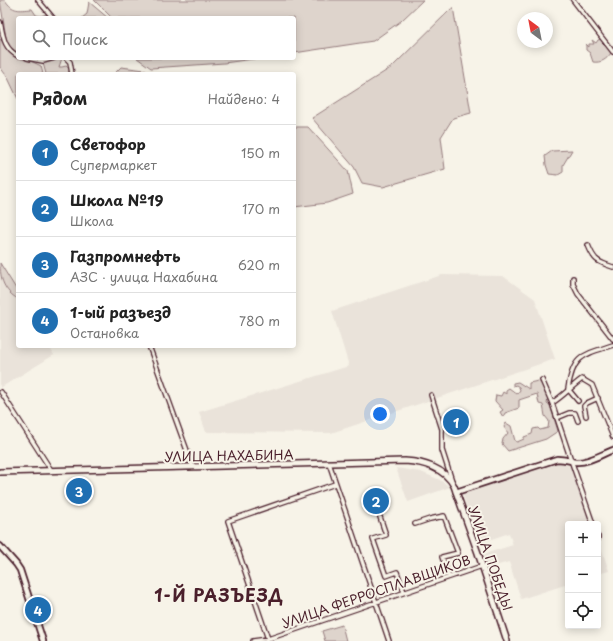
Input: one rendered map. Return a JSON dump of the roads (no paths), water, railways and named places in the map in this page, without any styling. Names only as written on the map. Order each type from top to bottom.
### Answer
[{"type":"main road","name":"УЛИЦА НАХАБИНА","points":[[0,472],[414,461],[430,465],[439,470],[452,482]]},
{"type":"main road","name":"УЛИЦА ПОБЕДЫ","points":[[452,482],[508,641]]},
{"type":"street","points":[[38,0],[51,16]]},
{"type":"street","points":[[573,0],[613,52]]},
{"type":"street","points":[[0,22],[7,47],[16,55]]},
{"type":"street","points":[[35,60],[43,62],[48,60]]},
{"type":"street","points":[[69,60],[72,72]]},
{"type":"street","points":[[588,245],[592,256],[598,262],[613,267]]},
{"type":"street","points":[[573,278],[573,284],[578,294],[613,339]]},
{"type":"street","points":[[578,401],[568,389],[570,375],[575,363],[582,356],[613,345]]},
{"type":"street","points":[[150,348],[194,468]]},
{"type":"street","points":[[542,380],[557,418],[592,521]]},
{"type":"street","points":[[552,404],[566,393],[568,389],[582,380],[592,385],[613,437]]},
{"type":"street","points":[[1,392],[51,470]]},
{"type":"street","points":[[431,395],[442,429],[442,450],[452,482]]},
{"type":"street","points":[[586,416],[584,406],[598,398]]},
{"type":"street","points":[[557,418],[569,413],[575,413],[578,421]]},
{"type":"street","points":[[456,492],[557,459],[578,462],[585,461],[613,450]]},
{"type":"street","points":[[329,464],[389,641]]},
{"type":"street","points":[[268,639],[228,521],[336,484]]},
{"type":"street","points":[[415,524],[444,516],[458,553],[442,557],[449,577]]},
{"type":"street","points":[[380,517],[386,535],[373,539],[386,576],[397,572],[404,592]]},
{"type":"street","points":[[0,546],[20,570],[43,641]]},
{"type":"street","name":"УЛИЦА ФЕРРОСПЛАВЩИКОВ","points":[[253,641],[268,639],[482,566]]},
{"type":"street","points":[[274,636],[276,641]]},
{"type":"place","name":"Светофор","points":[[456,422]]},
{"type":"place","name":"Газпромнефть","points":[[79,491]]},
{"type":"place","name":"Школа №19","points":[[376,501]]},
{"type":"place","name":"1-ый разъезд","points":[[38,610]]},
{"type":"district","name":"1-Й РАЗЪЕЗД","points":[[219,595]]}]
